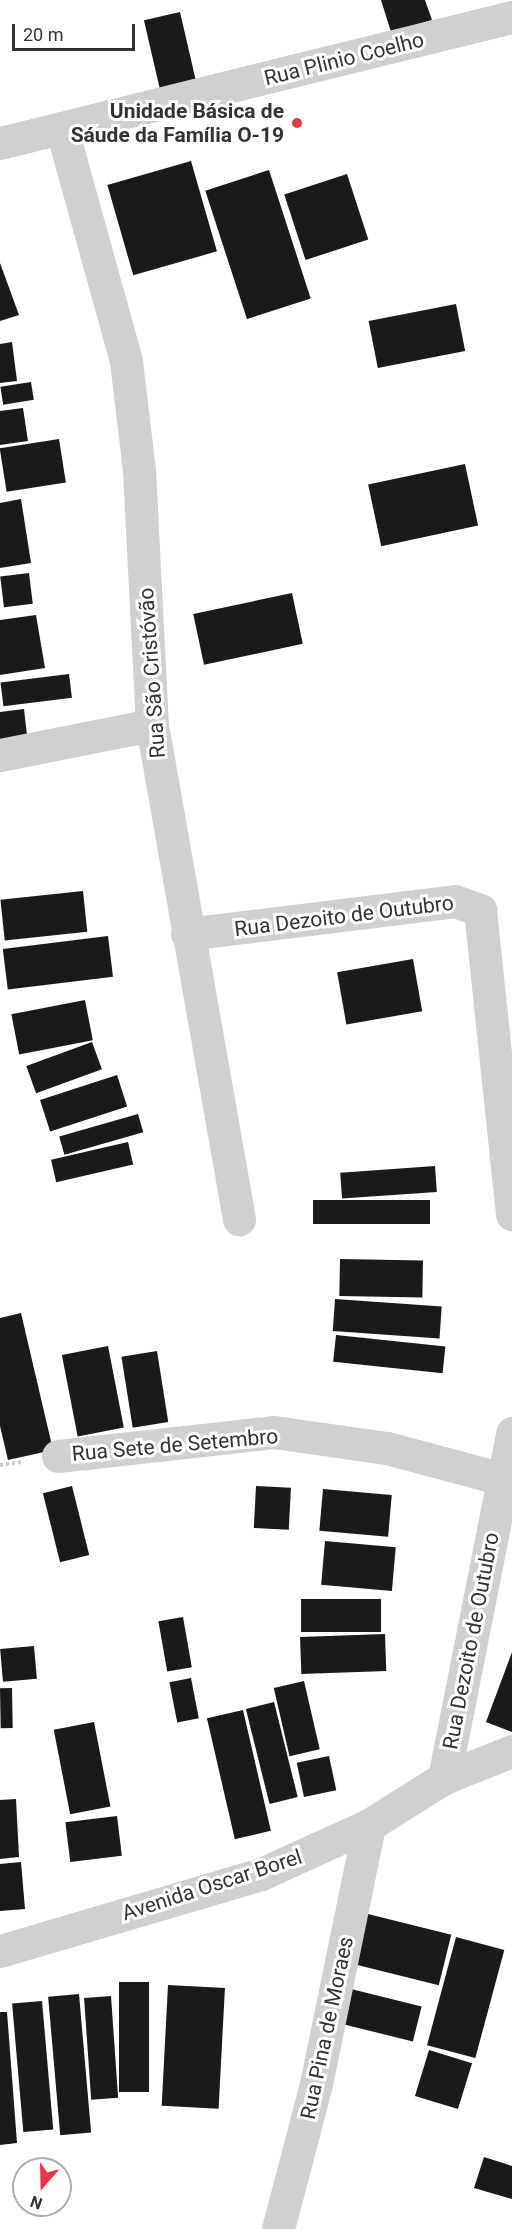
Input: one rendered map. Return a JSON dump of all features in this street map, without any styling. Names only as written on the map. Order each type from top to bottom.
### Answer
[{"type":"street","name":"Rua Plinio Coelho","points":[[0,143],[62,130],[512,16]]},
{"type":"street","name":"Rua São Cristóvão","points":[[62,130],[126,361],[139,470],[152,725],[239,1219]]},
{"type":"street","points":[[0,754],[152,725]]},
{"type":"street","name":"Rua Dezoito de Outubro","points":[[187,934],[455,901],[480,910],[512,1214]]},
{"type":"street","name":"Rua Sete de Setembro","points":[[58,1456],[274,1432],[387,1448],[503,1479]]},
{"type":"street","name":"Rua Dezoito de Outubro","points":[[444,1778],[512,1433]]},
{"type":"street","name":"Avenida Oscar Borel","points":[[0,1951],[261,1874],[369,1825],[444,1778],[512,1751]]},
{"type":"street","name":"Rua Pina de Moraes","points":[[278,2229],[316,2084],[369,1825]]},
{"type":"building","points":[[381,0],[425,0],[432,20],[391,32]]},
{"type":"building","points":[[180,12],[197,87],[161,95],[144,20]]},
{"type":"building","points":[[191,161],[217,251],[133,275],[107,185]]},
{"type":"building","points":[[269,170],[311,298],[247,319],[205,191]]},
{"type":"building","points":[[347,174],[368,240],[306,260],[284,194]]},
{"type":"building","points":[[0,263],[19,315],[0,321]]},
{"type":"building","points":[[456,304],[465,351],[378,368],[369,321]]},
{"type":"building","points":[[12,342],[17,381],[0,383],[0,344]]},
{"type":"building","points":[[31,382],[34,400],[3,405],[0,387]]},
{"type":"building","points":[[23,408],[28,441],[0,445],[0,411]]},
{"type":"building","points":[[59,439],[66,482],[7,492],[0,448]]},
{"type":"building","points":[[465,464],[478,526],[381,546],[368,485]]},
{"type":"building","points":[[21,499],[31,563],[0,568],[0,503]]},
{"type":"building","points":[[29,573],[33,604],[4,607],[0,577]]},
{"type":"building","points":[[292,593],[303,644],[204,665],[193,614]]},
{"type":"building","points":[[36,615],[45,668],[0,675],[0,620]]},
{"type":"building","points":[[69,674],[72,698],[3,706],[1,682]]},
{"type":"building","points":[[24,709],[28,744],[0,747],[0,712]]},
{"type":"building","points":[[83,891],[87,932],[5,940],[0,900]]},
{"type":"building","points":[[108,936],[113,977],[8,990],[3,949]]},
{"type":"building","points":[[413,959],[422,1011],[346,1025],[337,972]]},
{"type":"building","points":[[85,1000],[93,1040],[19,1055],[11,1014]]},
{"type":"building","points":[[92,1042],[102,1069],[36,1093],[26,1066]]},
{"type":"building","points":[[117,1075],[127,1106],[50,1131],[40,1100]]},
{"type":"building","points":[[138,1114],[143,1132],[64,1155],[59,1137]]},
{"type":"building","points":[[128,1142],[133,1164],[56,1182],[51,1160]]},
{"type":"building","points":[[435,1166],[437,1192],[342,1199],[340,1173]]},
{"type":"building","points":[[313,1200],[430,1200],[430,1224],[313,1224]]},
{"type":"building","points":[[340,1259],[423,1260],[422,1297],[339,1296]]},
{"type":"building","points":[[335,1299],[442,1306],[440,1338],[333,1331]]},
{"type":"building","points":[[21,1313],[53,1450],[8,1460],[0,1426],[0,1318]]},
{"type":"building","points":[[336,1335],[445,1346],[443,1373],[333,1362]]},
{"type":"building","points":[[108,1346],[124,1427],[78,1436],[62,1355]]},
{"type":"building","points":[[157,1351],[168,1422],[133,1428],[121,1357]]},
{"type":"building","points":[[72,1486],[89,1555],[60,1562],[43,1493]]},
{"type":"building","points":[[256,1486],[291,1488],[289,1530],[254,1528]]},
{"type":"building","points":[[323,1489],[392,1495],[388,1537],[319,1531]]},
{"type":"building","points":[[325,1541],[396,1547],[392,1591],[321,1585]]},
{"type":"building","points":[[301,1599],[381,1599],[381,1632],[301,1632]]},
{"type":"building","points":[[183,1617],[192,1667],[167,1672],[158,1621]]},
{"type":"building","points":[[385,1634],[386,1671],[301,1674],[300,1637]]},
{"type":"building","points":[[34,1646],[37,1679],[3,1682],[0,1649]]},
{"type":"building","points":[[512,1652],[512,1732],[486,1722]]},
{"type":"building","points":[[191,1678],[199,1718],[177,1722],[169,1682]]},
{"type":"building","points":[[304,1681],[320,1749],[290,1756],[274,1688]]},
{"type":"building","points":[[0,1688],[12,1688],[13,1728],[1,1728]]},
{"type":"building","points":[[274,1702],[298,1797],[270,1804],[246,1709]]},
{"type":"building","points":[[243,1710],[271,1831],[235,1839],[207,1718]]},
{"type":"building","points":[[94,1722],[110,1806],[70,1814],[54,1730]]},
{"type":"building","points":[[329,1756],[336,1790],[304,1797],[297,1763]]},
{"type":"building","points":[[16,1799],[19,1857],[0,1859],[0,1800]]},
{"type":"building","points":[[117,1816],[122,1856],[70,1862],[65,1822]]},
{"type":"building","points":[[21,1862],[25,1909],[0,1911],[0,1864]]},
{"type":"building","points":[[364,1913],[451,1935],[439,1985],[351,1963]]},
{"type":"building","points":[[456,1937],[504,1950],[475,2058],[427,2045]]},
{"type":"building","points":[[119,1982],[149,1982],[149,2092],[119,2092]]},
{"type":"building","points":[[168,1985],[225,1988],[219,2109],[162,2106]]},
{"type":"building","points":[[343,1987],[422,2007],[413,2042],[334,2022]]},
{"type":"building","points":[[79,1994],[91,2132],[60,2135],[48,1997]]},
{"type":"building","points":[[111,1996],[118,2098],[91,2100],[84,1998]]},
{"type":"building","points":[[42,2001],[53,2130],[23,2132],[12,2004]]},
{"type":"building","points":[[0,2012],[7,2012],[17,2143],[0,2145]]},
{"type":"building","points":[[429,2050],[472,2063],[458,2109],[415,2096]]},
{"type":"building","points":[[484,2157],[512,2166],[512,2199],[474,2188]]},
{"type":"place","name":"Unidade Básica de Sáude da Família O-19","points":[[297,123]]}]
